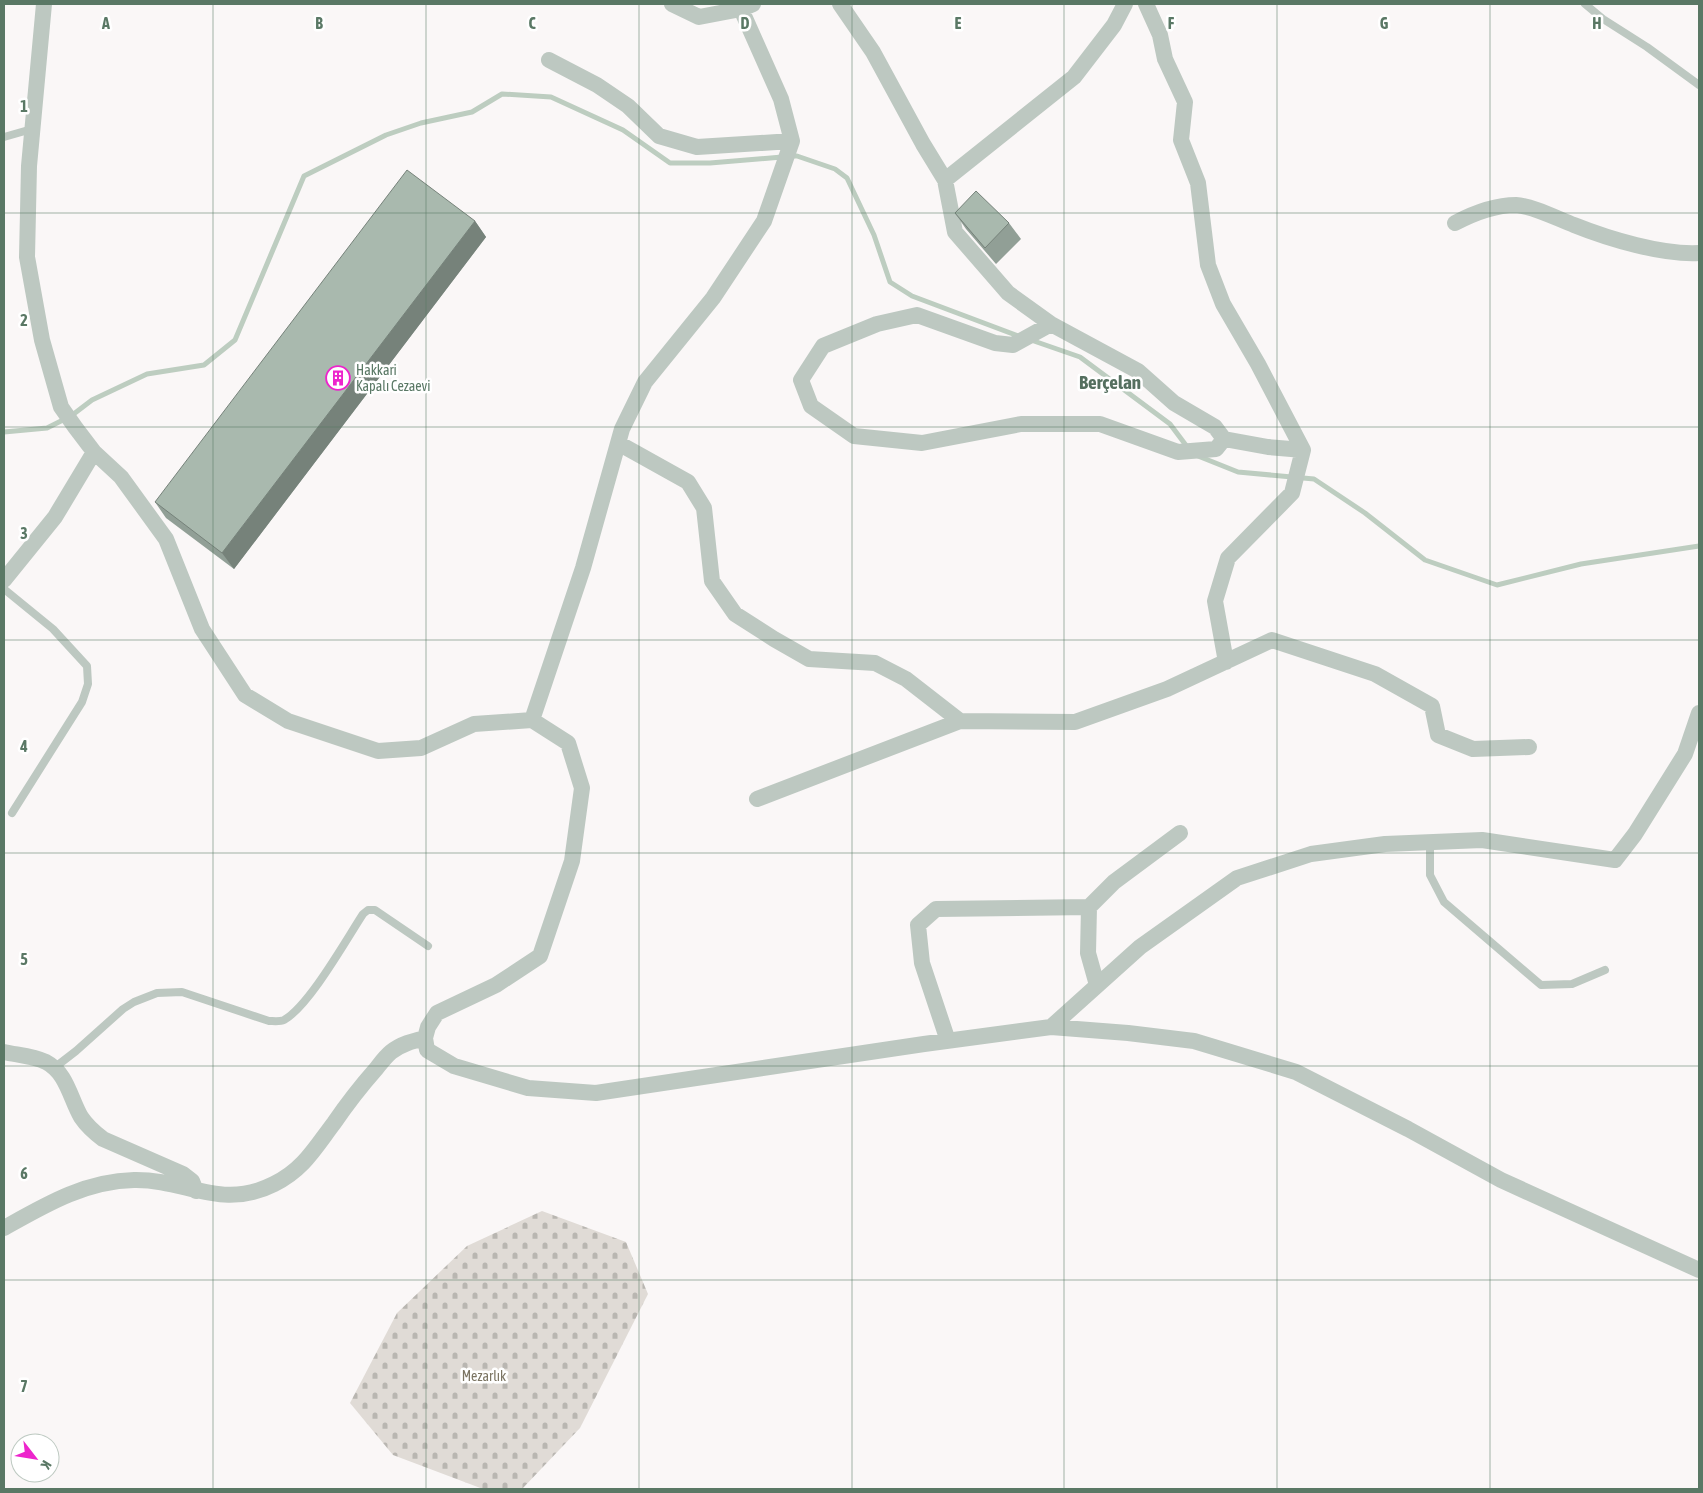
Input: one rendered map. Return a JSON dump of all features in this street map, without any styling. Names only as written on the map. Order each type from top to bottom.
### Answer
[{"type":"street","points":[[44,4],[29,166],[27,257],[42,340],[61,408],[94,452],[121,478],[166,539],[202,629],[245,695],[288,721],[378,751],[421,748],[474,724],[532,720],[568,743],[582,788],[572,861],[540,956],[496,985],[437,1013],[428,1027],[425,1038],[427,1050],[454,1066],[528,1088],[596,1093],[1051,1027],[1128,1033],[1194,1041],[1296,1072],[1408,1129],[1501,1180],[1699,1270]]},
{"type":"street","points":[[532,720],[583,568],[622,429],[645,382],[713,298],[764,221],[792,141],[781,98],[747,6],[699,17],[672,4]]},
{"type":"street","points":[[840,4],[873,52],[923,144],[945,180],[955,232],[1008,293],[1051,324],[1138,372],[1174,402],[1215,427],[1224,439],[1268,447],[1303,450]]},
{"type":"street","points":[[945,180],[1074,77],[1114,25],[1125,4]]},
{"type":"street","points":[[1146,4],[1160,35],[1165,58],[1185,102],[1182,140],[1198,183],[1208,265],[1223,304],[1258,364],[1303,450],[1292,493],[1228,558],[1215,601],[1226,662]]},
{"type":"street","points":[[549,60],[597,85],[628,106],[659,136],[697,147],[792,141]]},
{"type":"street","points":[[1455,223],[1490,208],[1519,205],[1602,236],[1671,252],[1699,253]]},
{"type":"street","points":[[1051,324],[1013,345],[995,343],[917,316],[877,324],[823,346],[801,380],[810,406],[854,436],[922,443],[1021,424],[1100,424],[1178,452],[1216,449],[1224,439]]},
{"type":"street","points":[[618,443],[688,482],[704,508],[712,581],[735,614],[809,659],[875,662],[906,679],[960,721]]},
{"type":"street","points":[[4,580],[55,518],[94,452]]},
{"type":"street","points":[[758,799],[960,721],[1075,722],[1167,689],[1272,640],[1375,674],[1432,706],[1438,735],[1473,749],[1529,747]]},
{"type":"street","points":[[1051,1027],[1140,947],[1237,878],[1311,854],[1385,844],[1482,840],[1615,860],[1635,834],[1685,754],[1699,713]]},
{"type":"street","points":[[1097,985],[1088,953],[1089,907],[1114,882],[1180,833]]},
{"type":"street","points":[[948,1041],[922,963],[918,925],[936,909],[1089,907]]},
{"type":"street","points":[[4,1228],[56,1199],[76,1191],[105,1184],[132,1180],[150,1180],[178,1185],[213,1195],[238,1195],[263,1189],[290,1175],[303,1164],[314,1152],[369,1076],[390,1052],[405,1044],[425,1038]]},
{"type":"street","points":[[4,1052],[39,1059],[54,1068],[66,1082],[82,1117],[95,1133],[103,1139],[183,1174],[192,1181],[196,1191]]},
{"type":"lane","points":[[1584,4],[1699,85]]},
{"type":"lane","points":[[4,137],[32,129]]},
{"type":"lane","points":[[4,589],[52,629],[87,666],[88,684],[82,702],[12,813]]},
{"type":"lane","points":[[1430,842],[1430,875],[1444,902],[1541,985],[1572,984],[1604,970]]},
{"type":"lane","points":[[54,1068],[123,1009],[134,1002],[157,993],[182,992],[269,1021],[282,1021],[296,1010],[320,979],[363,914],[368,910],[375,910],[428,946]]},
{"type":"green space","name":"Mezarlık","points":[[542,1211],[626,1242],[648,1294],[580,1428],[522,1489],[483,1489],[393,1455],[350,1403],[397,1313],[467,1246]]},
{"type":"building","points":[[407,170],[475,221],[222,553],[155,502]]},
{"type":"building","points":[[976,191],[1009,223],[985,248],[955,213]]},
{"type":"waterway","points":[[4,432],[47,428],[71,416],[92,400],[147,374],[204,365],[235,340],[304,176],[386,135],[421,123],[472,112],[502,94],[551,97],[623,130],[670,163],[710,163],[782,157]]},
{"type":"waterway","points":[[791,156],[797,156],[835,169],[847,178],[874,235],[890,282],[912,296],[1021,337]]},
{"type":"waterway","points":[[1031,340],[1080,357],[1170,424],[1188,448]]},
{"type":"waterway","points":[[1198,456],[1238,472],[1314,479],[1365,513],[1425,560],[1497,585],[1581,564],[1699,546]]},
{"type":"place","name":"Hakkari Kapalı Cezaevi","points":[[338,378]]},
{"type":"district","name":"Berçelan","points":[[1110,382]]}]
